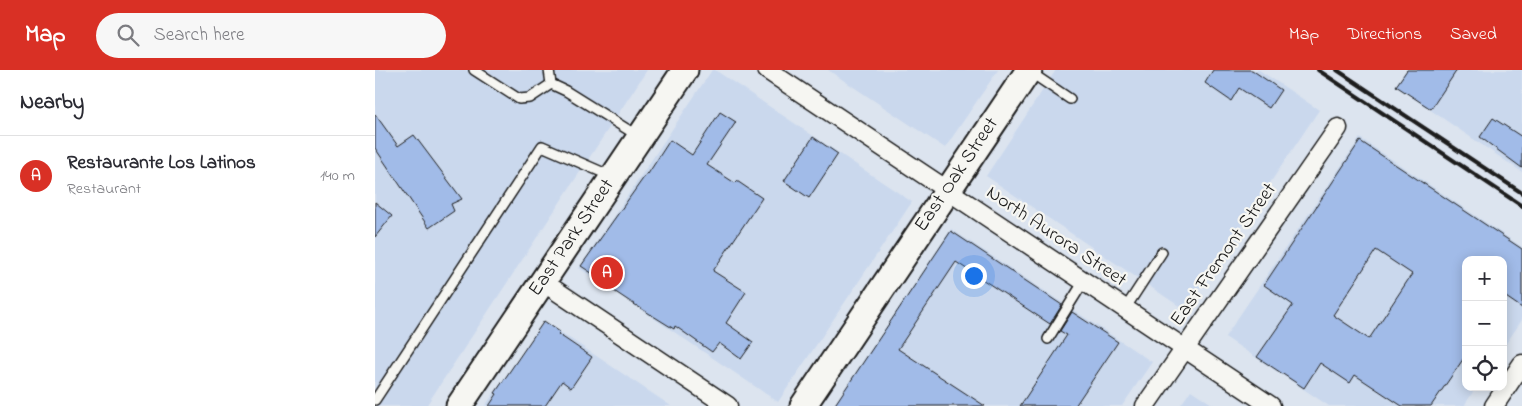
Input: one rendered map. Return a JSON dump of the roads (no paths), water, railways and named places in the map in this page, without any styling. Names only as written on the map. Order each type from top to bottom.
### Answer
[{"type":"street","name":"East Park Street","points":[[459,406],[685,70]]},
{"type":"street","name":"North Aurora Street","points":[[767,70],[1271,406]]},
{"type":"street","name":"East Oak Street","points":[[803,406],[1029,70]]},
{"type":"street","name":"East Fremont Street","points":[[1145,406],[1337,128]]},
{"type":"street","points":[[543,282],[728,406]]},
{"type":"street","points":[[1493,406],[1522,364]]},
{"type":"lane","points":[[474,70],[519,99],[530,98],[551,84]]},
{"type":"lane","points":[[549,70],[551,84]]},
{"type":"lane","points":[[1029,70],[1069,99]]},
{"type":"lane","points":[[551,84],[566,91],[640,138]]},
{"type":"lane","points":[[375,400],[542,146],[613,177]]},
{"type":"lane","points":[[1125,308],[1162,252]]},
{"type":"lane","points":[[1048,339],[1084,281]]},
{"type":"railway","points":[[1318,70],[1522,206]]},
{"type":"railway","points":[[1337,70],[1522,193]]},
{"type":"place","name":"Restaurante Los Latinos","points":[[607,273]]}]
